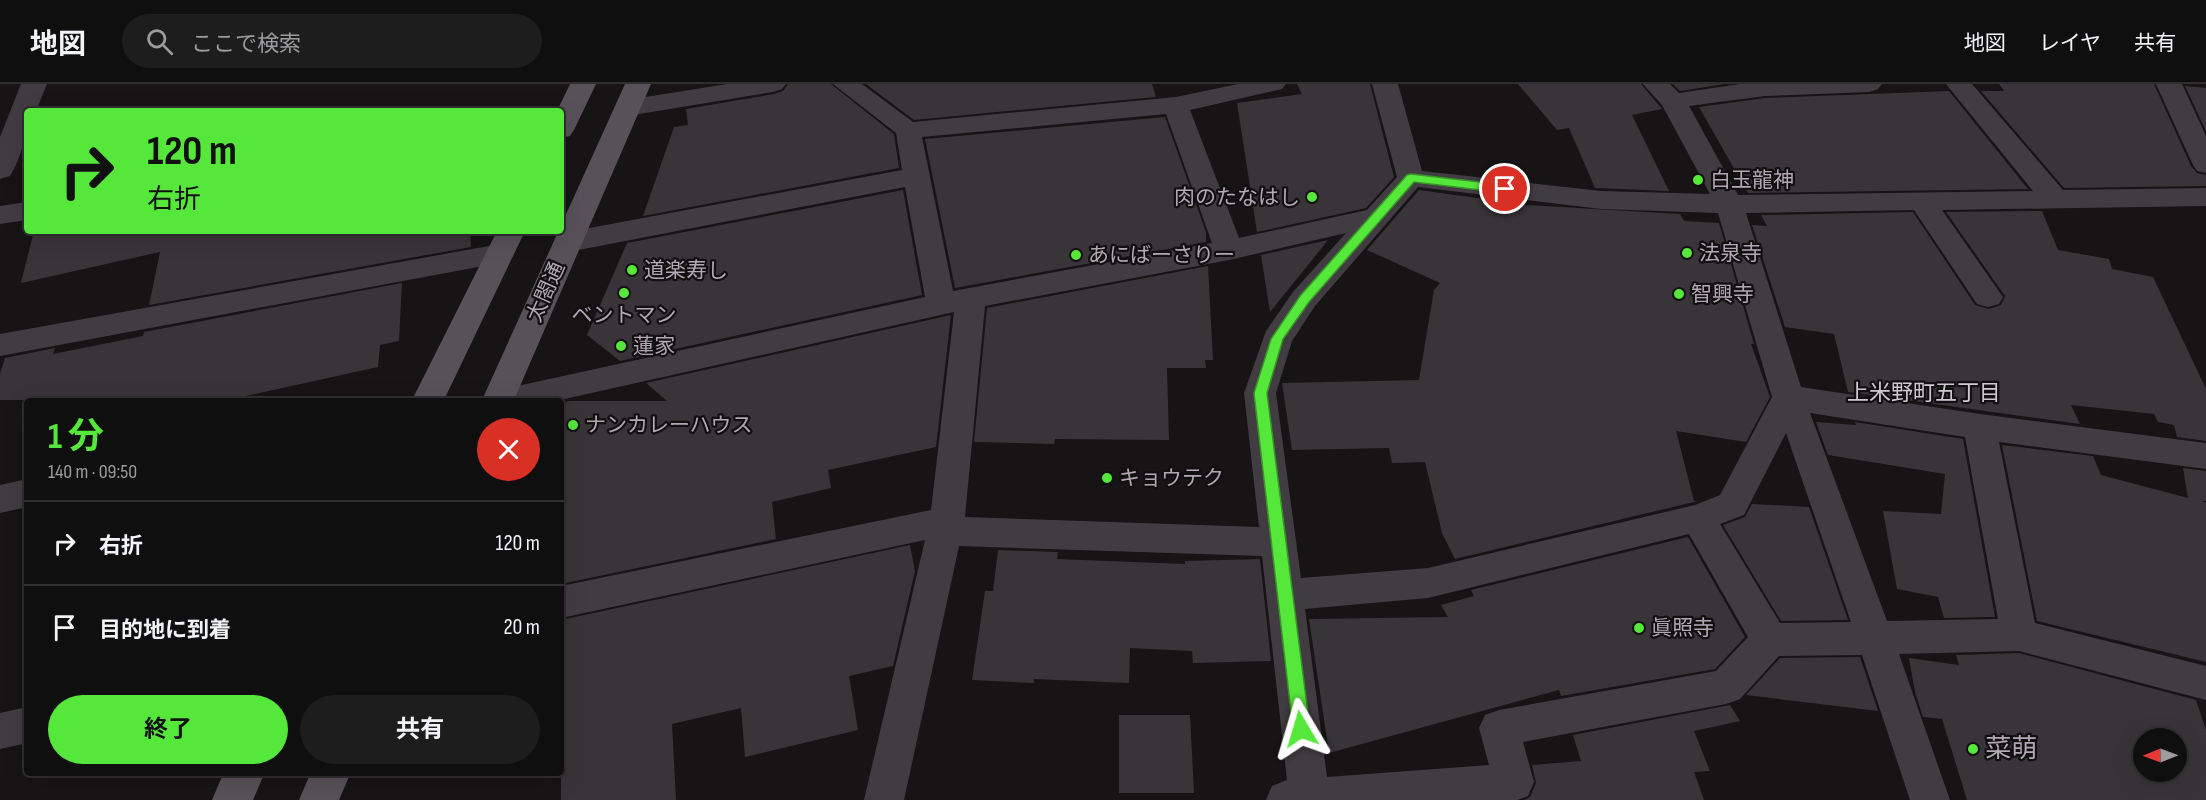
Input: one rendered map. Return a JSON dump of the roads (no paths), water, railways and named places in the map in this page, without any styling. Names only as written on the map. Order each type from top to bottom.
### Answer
[{"type":"main road","points":[[564,121],[583,84]]},
{"type":"main road","name":"太閤通","points":[[499,398],[632,96]]},
{"type":"main road","points":[[429,398],[506,243]]},
{"type":"main road","points":[[232,800],[243,776]]},
{"type":"main road","points":[[319,800],[329,776]]},
{"type":"street","points":[[25,108],[34,84]]},
{"type":"street","points":[[632,96],[773,84]]},
{"type":"street","points":[[846,84],[908,130],[1176,105],[1273,84]]},
{"type":"street","points":[[1385,84],[1411,178]]},
{"type":"street","points":[[1869,84],[1664,93],[1729,204],[1788,397],[1830,507],[1930,800]]},
{"type":"street","points":[[1959,84],[2055,199]]},
{"type":"street","points":[[2169,84],[2206,165]]},
{"type":"street","points":[[1176,105],[1229,250]]},
{"type":"street","points":[[0,170],[24,109]]},
{"type":"street","points":[[884,800],[946,526],[956,301],[915,176],[908,130]]},
{"type":"street","points":[[568,242],[915,176]]},
{"type":"street","points":[[1411,178],[1601,200],[1729,204],[2206,197]]},
{"type":"street","points":[[1411,178],[1304,299],[1277,339],[1260,393],[1285,595],[1302,799],[1514,782],[1499,728],[1726,687],[1770,640],[1875,636],[2019,635],[2206,683]]},
{"type":"street","points":[[1922,201],[1988,297]]},
{"type":"street","points":[[0,215],[24,211]]},
{"type":"street","points":[[517,398],[956,301],[1229,250],[1378,217]]},
{"type":"street","points":[[0,345],[506,243]]},
{"type":"street","points":[[1788,397],[1980,427],[2206,456]]},
{"type":"street","points":[[1285,595],[1428,583],[1698,518],[1732,506],[1788,397]]},
{"type":"street","points":[[1980,427],[2019,635]]},
{"type":"street","points":[[0,499],[24,495]]},
{"type":"street","points":[[1698,518],[1770,640]]},
{"type":"street","points":[[564,601],[946,526],[1279,542]]},
{"type":"street","points":[[0,731],[24,726]]},
{"type":"place","name":"白玉龍神","points":[[1698,180]]},
{"type":"place","name":"肉のたなはし","points":[[1312,197]]},
{"type":"place","name":"法泉寺","points":[[1687,253]]},
{"type":"place","name":"あにばーさりー","points":[[1076,255]]},
{"type":"place","name":"道楽寿し","points":[[632,270]]},
{"type":"place","name":"ベントマン","points":[[624,293]]},
{"type":"place","name":"智興寺","points":[[1679,294]]},
{"type":"place","name":"蓮家","points":[[621,346]]},
{"type":"place","name":"ナンカレーハウス","points":[[573,425]]},
{"type":"place","name":"キョウテク","points":[[1107,478]]},
{"type":"place","name":"眞照寺","points":[[1639,628]]},
{"type":"place","name":"菜萌","points":[[1973,749]]},
{"type":"district","name":"上米野町五丁目","points":[[1924,393]]}]
